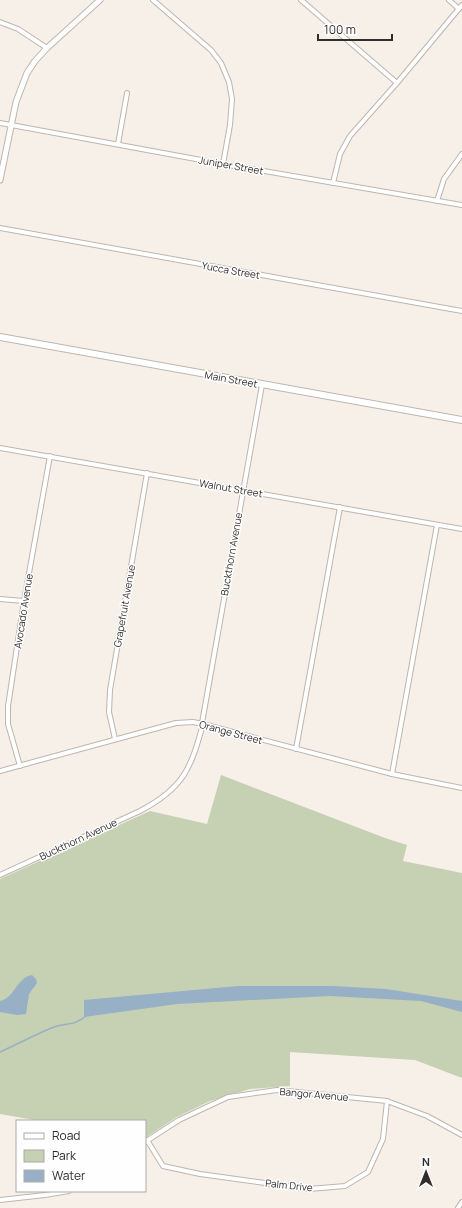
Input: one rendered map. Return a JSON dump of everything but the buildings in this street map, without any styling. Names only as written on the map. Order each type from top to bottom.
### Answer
[{"type":"main road","name":"Main Street","points":[[0,337],[462,420]]},
{"type":"street","points":[[0,180],[10,124],[16,102],[27,73],[35,61],[47,48],[100,0]]},
{"type":"street","points":[[153,0],[211,50],[221,63],[229,82],[232,99],[230,125],[223,164]]},
{"type":"street","points":[[301,0],[397,83]]},
{"type":"street","points":[[333,183],[340,154],[350,136],[397,83],[460,7],[449,0]]},
{"type":"street","points":[[0,22],[18,29],[47,48]]},
{"type":"street","points":[[118,144],[127,93]]},
{"type":"street","name":"Juniper Street","points":[[0,123],[223,164],[462,205]]},
{"type":"street","points":[[437,201],[444,179],[462,154]]},
{"type":"street","name":"Yucca Street","points":[[0,228],[462,311]]},
{"type":"street","name":"Buckthorn Avenue","points":[[0,875],[140,811],[160,799],[176,786],[188,770],[194,756],[203,724],[242,490],[262,384]]},
{"type":"street","name":"Walnut Street","points":[[0,448],[462,529]]},
{"type":"street","name":"Avocado Avenue","points":[[20,766],[8,724],[8,706],[24,601],[50,456]]},
{"type":"street","name":"Grapefruit Avenue","points":[[115,739],[109,712],[110,690],[148,473]]},
{"type":"street","points":[[296,749],[340,507]]},
{"type":"street","points":[[392,774],[437,525]]},
{"type":"street","points":[[0,599],[24,601]]},
{"type":"street","name":"Orange Street","points":[[0,772],[176,723],[193,722],[392,774],[462,788]]},
{"type":"street","name":"Bangor Avenue","points":[[146,1141],[179,1120],[228,1097],[277,1090],[388,1101],[428,1116],[462,1135]]},
{"type":"street","name":"Palm Drive","points":[[146,1141],[163,1166],[200,1174],[309,1188],[345,1186],[368,1172],[383,1139],[388,1101]]},
{"type":"street","points":[[0,1200],[45,1196],[64,1192]]},
{"type":"street","points":[[458,1208],[462,1202]]},
{"type":"green space","points":[[221,775],[407,845],[403,861],[462,873],[462,1078],[415,1060],[290,1052],[290,1086],[250,1089],[210,1101],[177,1117],[146,1137],[146,1120],[34,1120],[0,1114],[0,879],[150,811],[207,824]]},
{"type":"water","points":[[32,975],[36,979],[37,983],[29,994],[26,1014],[17,1015],[0,1012],[0,1001],[9,996],[22,980]]},
{"type":"water","points":[[238,986],[333,986],[386,989],[462,1001],[462,1012],[421,1001],[330,996],[177,1004],[84,1017],[84,1000]]},
{"type":"waterway","points":[[0,1052],[47,1030],[77,1022],[86,1016]]}]
